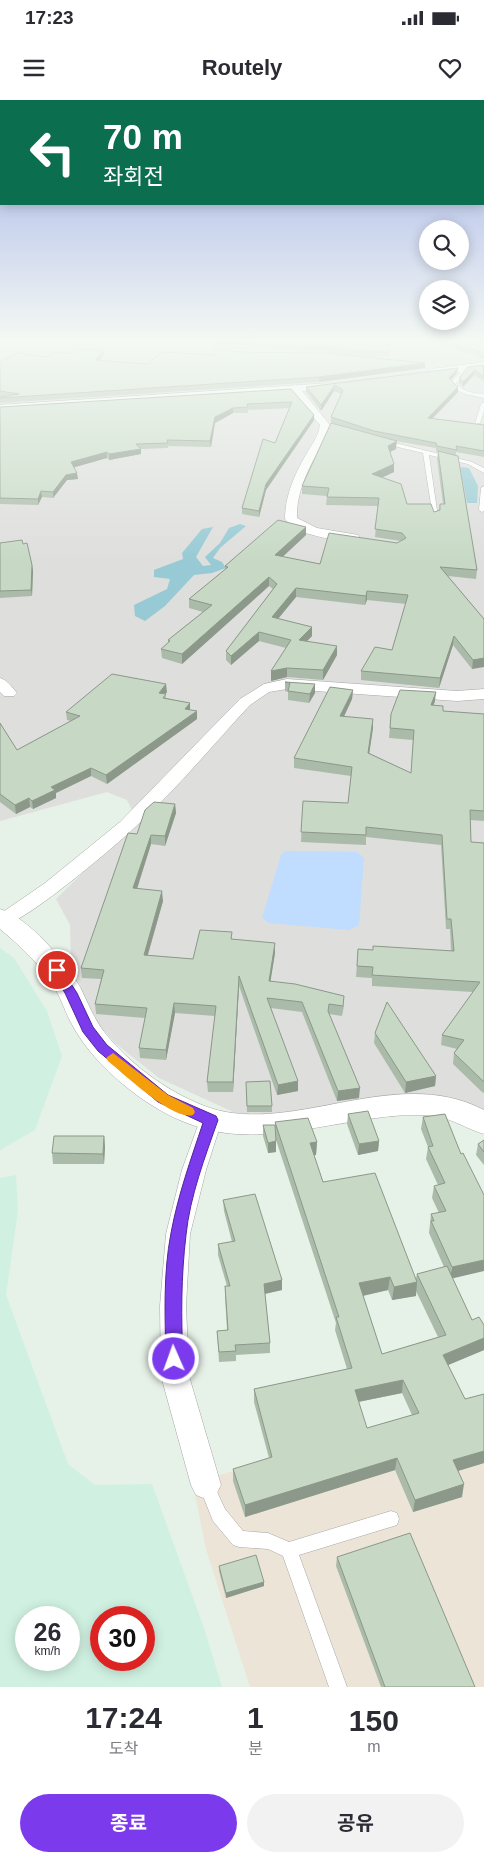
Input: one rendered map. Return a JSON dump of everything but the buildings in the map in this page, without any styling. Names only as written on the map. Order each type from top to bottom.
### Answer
[{"type":"street","points":[[319,415],[329,426],[307,462],[290,511],[291,519],[297,524],[324,534],[367,540]]},
{"type":"street","points":[[484,694],[457,696],[287,684],[263,688],[225,722],[126,826],[52,887],[2,918],[57,970],[71,993],[88,1029],[103,1048],[163,1098],[211,1120],[247,1125],[422,1102],[462,1111],[484,1123]]},
{"type":"street","points":[[206,1485],[175,1376],[173,1306],[178,1234],[194,1170],[211,1120]]},
{"type":"lane","points":[[478,423],[481,415]]},
{"type":"lane","points":[[380,441],[470,463],[484,471]]},
{"type":"lane","points":[[426,453],[435,517]]},
{"type":"lane","points":[[482,510],[484,488]]},
{"type":"lane","points":[[206,1485],[219,1516],[239,1539],[268,1541],[289,1550],[391,1519]]},
{"type":"lane","points":[[289,1550],[338,1687]]},
{"type":"shaded area","points":[[0,415],[484,415],[484,1112],[271,1118],[242,1116],[159,1078],[115,1043],[90,1014],[71,960],[70,925],[56,899],[137,820],[127,800],[107,792],[0,821]]},
{"type":"shaded area","points":[[460,467],[469,468],[478,486],[477,503],[467,503]]},
{"type":"shaded area","points":[[240,524],[246,526],[220,548],[213,558],[222,562],[226,568],[212,573],[194,575],[165,606],[145,621],[135,616],[134,605],[167,589],[170,579],[154,577],[154,570],[183,559],[182,553],[202,529],[213,527],[196,557],[203,566],[211,565],[205,557],[220,543],[229,528]]},
{"type":"shaded area","points":[[286,851],[357,852],[364,858],[359,925],[349,930],[269,923],[262,918],[281,855]]},
{"type":"shaded area","points":[[484,1395],[484,1687],[250,1687],[206,1549],[193,1485],[220,1475]]},
{"type":"green space","points":[[0,948],[14,958],[47,1011],[62,1056],[35,1130],[0,1150]]},
{"type":"green space","points":[[16,1175],[18,1210],[6,1295],[68,1464],[95,1485],[152,1484],[204,1628],[222,1687],[0,1687],[0,1178]]},
{"type":"slow traffic","points":[[113,1058],[163,1098],[188,1112]]},
{"type":"route","points":[[57,970],[71,993],[88,1029],[103,1048],[124,1068],[163,1098],[211,1120],[194,1170],[178,1234],[173,1306],[174,1359]]}]
